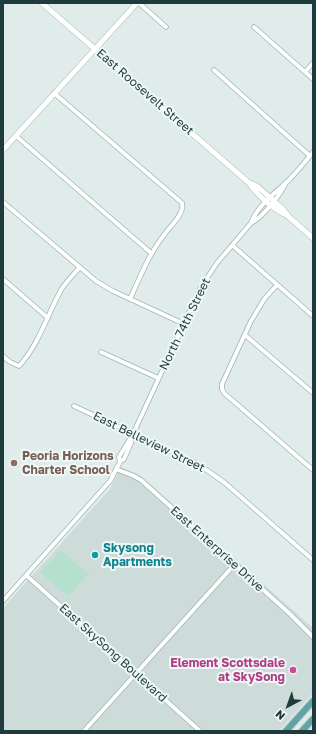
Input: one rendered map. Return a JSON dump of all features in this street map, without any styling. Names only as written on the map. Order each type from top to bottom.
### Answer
[{"type":"main road","points":[[286,731],[313,701]]},
{"type":"main road","points":[[302,731],[313,719]]},
{"type":"street","name":"East Roosevelt Street","points":[[42,3],[248,182],[254,190],[270,201],[281,213],[289,217],[313,238]]},
{"type":"street","points":[[3,150],[138,3],[166,27]]},
{"type":"street","points":[[254,27],[313,79]]},
{"type":"street","points":[[305,72],[313,63]]},
{"type":"street","points":[[214,70],[311,154]]},
{"type":"street","points":[[54,93],[179,200],[183,207],[180,214],[159,240],[151,253],[130,299]]},
{"type":"street","points":[[16,136],[151,253]]},
{"type":"street","name":"North 74th Street","points":[[3,601],[102,490],[120,462],[124,459],[133,434],[158,378],[201,287],[253,217],[283,190],[286,182],[311,154]]},
{"type":"street","points":[[3,202],[96,282],[184,324]]},
{"type":"street","points":[[232,245],[313,316]]},
{"type":"street","points":[[3,356],[10,362],[19,366],[28,356],[35,345],[60,291],[79,268]]},
{"type":"street","points":[[3,279],[48,318]]},
{"type":"street","points":[[277,285],[259,307],[222,384],[222,389],[224,393],[313,470]]},
{"type":"street","points":[[245,335],[313,394]]},
{"type":"street","points":[[101,352],[158,378]]},
{"type":"street","name":"East Belleview Street","points":[[74,406],[198,464],[213,474],[313,560]]},
{"type":"street","name":"East Enterprise Drive","points":[[116,469],[141,480],[234,565],[289,612],[313,637]]},
{"type":"street","points":[[84,731],[234,565]]},
{"type":"street","name":"East SkySong Boulevard","points":[[26,576],[200,731]]},
{"type":"shaded area","points":[[121,467],[141,476],[313,628],[313,693],[279,731],[3,731],[3,608],[110,489]]},
{"type":"green space","points":[[61,550],[84,571],[89,573],[68,596],[40,572]]},
{"type":"place","name":"Peoria Horizons Charter School","points":[[14,463]]},
{"type":"place","name":"Skysong Apartments","points":[[95,555]]},
{"type":"place","name":"Element Scottsdale at SkySong","points":[[293,670]]}]
